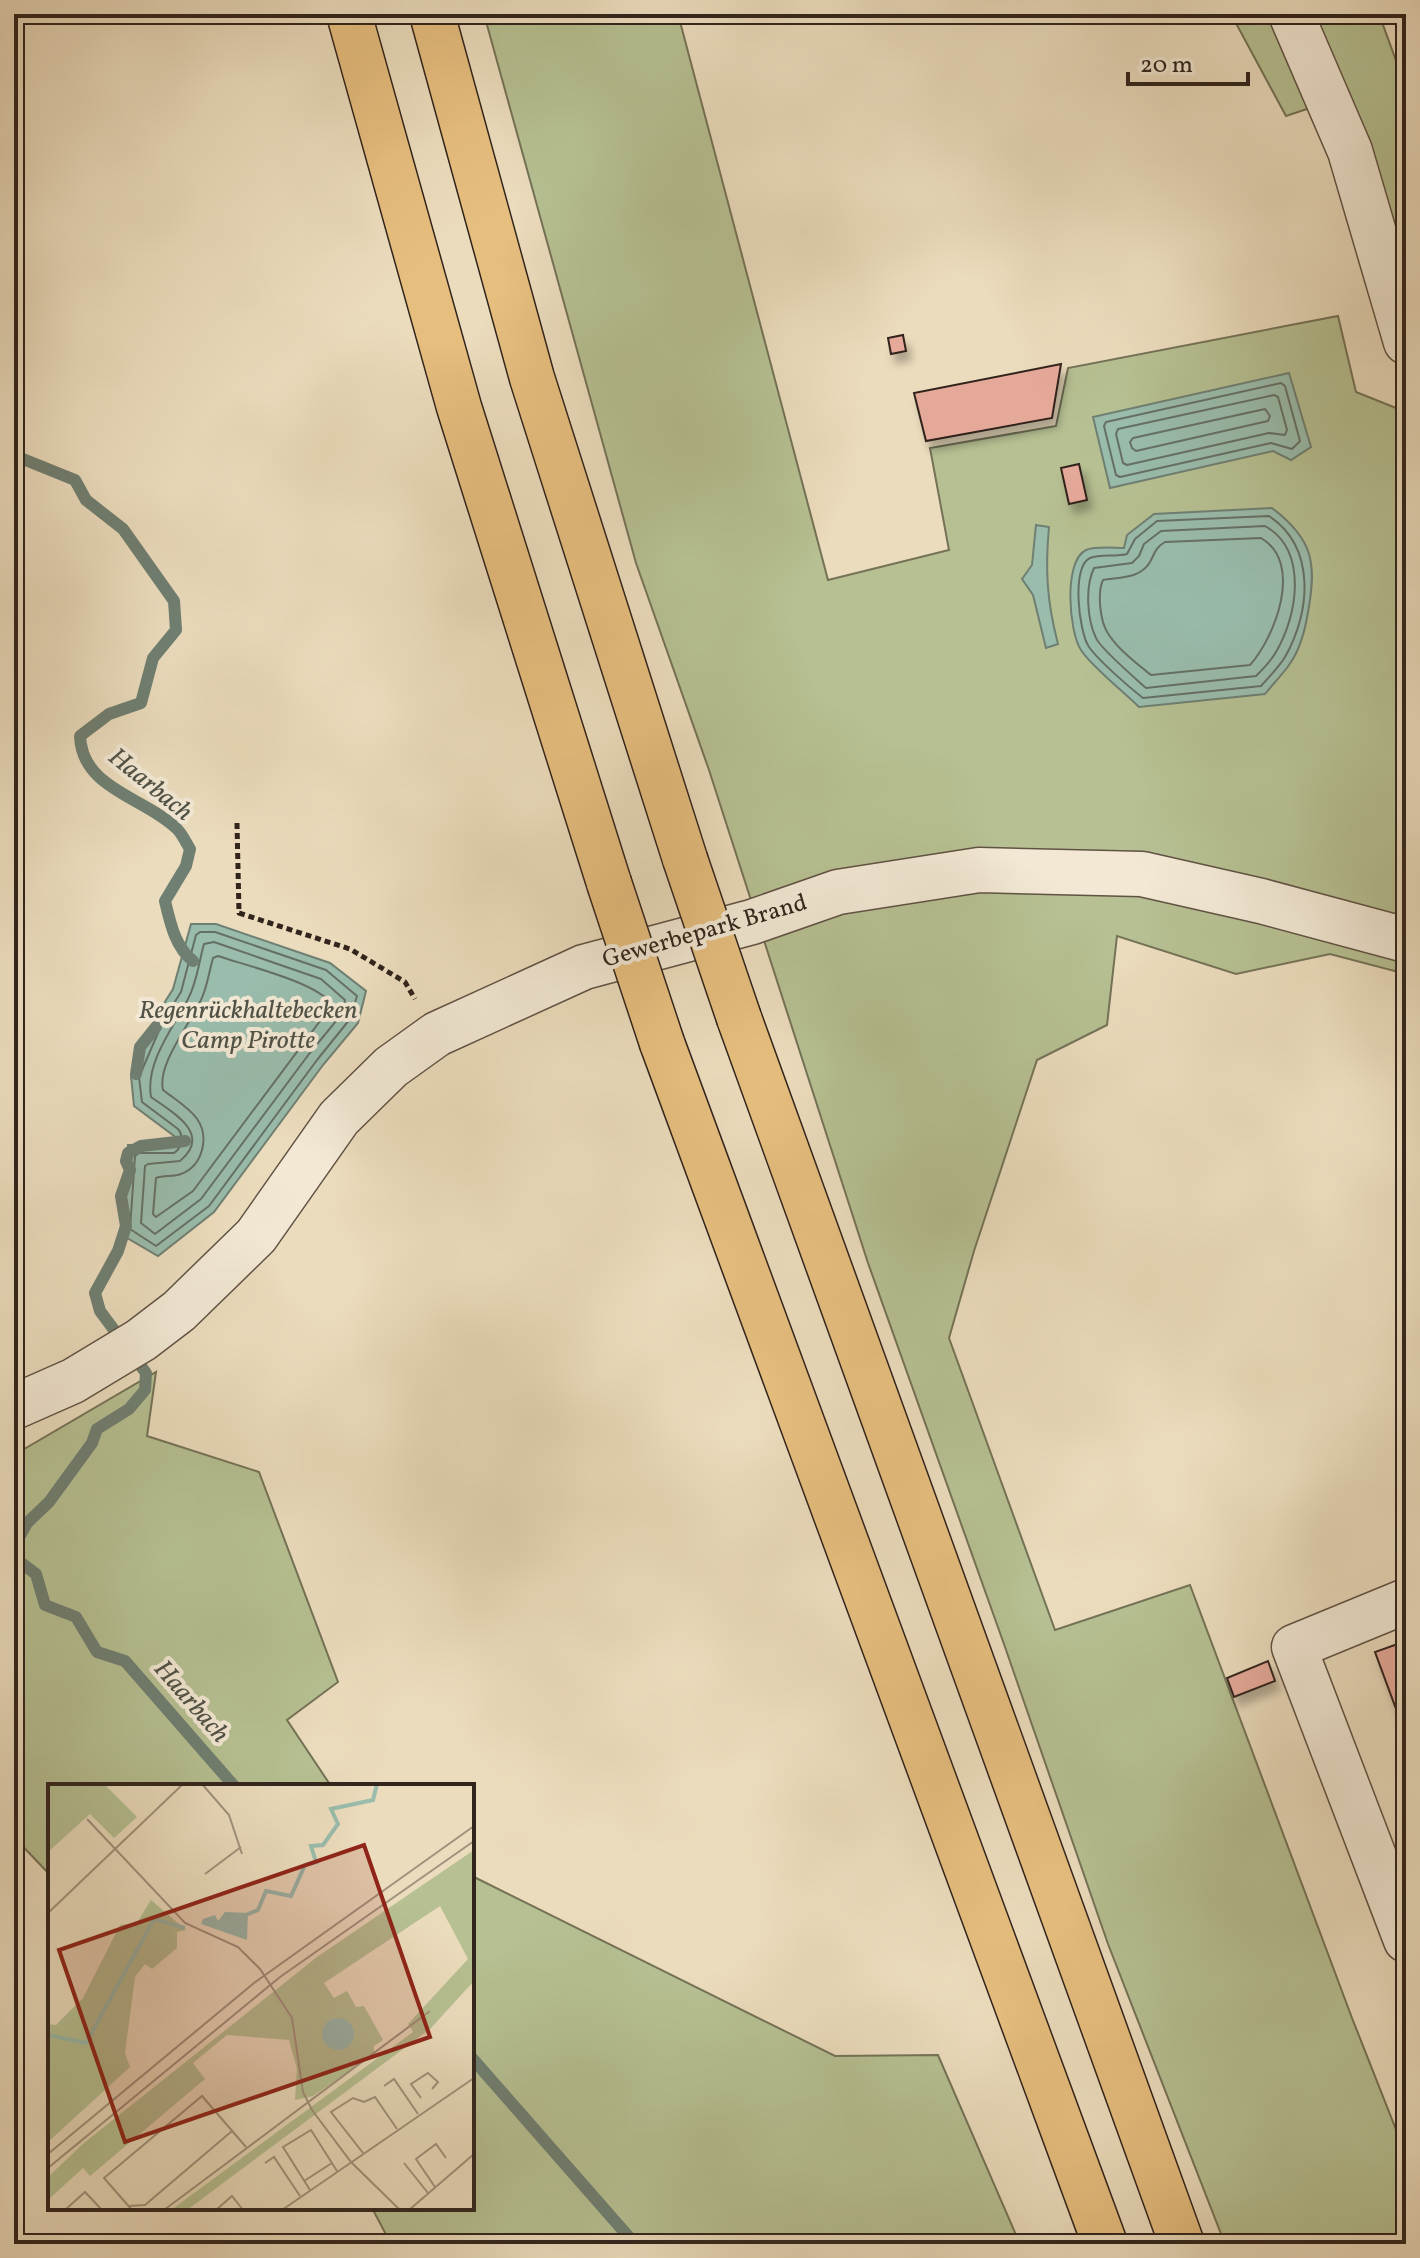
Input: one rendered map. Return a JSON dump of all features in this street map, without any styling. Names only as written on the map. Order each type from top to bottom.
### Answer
[{"type":"highway","points":[[349,14],[459,407],[662,1043],[1105,2244]]},
{"type":"highway","points":[[432,14],[532,378],[685,859],[739,1018],[1182,2244]]},
{"type":"street","points":[[1291,14],[1350,151],[1406,342]]},
{"type":"street","name":"Gewerbepark Brand","points":[[14,1407],[73,1381],[126,1349],[179,1311],[256,1236],[339,1118],[391,1067],[437,1034],[584,967],[752,922],[838,892],[979,870],[1142,874],[1261,901],[1406,940]]},
{"type":"street","points":[[1406,1601],[1294,1647],[1406,1940]]},
{"type":"path","points":[[237,823],[239,913],[350,949],[405,982],[437,1034]]},
{"type":"shaded area","points":[[484,14],[678,14],[828,580],[949,550],[930,448],[1056,426],[1068,368],[1338,316],[1356,392],[1406,412],[1406,974],[1330,954],[1236,974],[1117,936],[1107,1025],[1037,1060],[974,1251],[949,1338],[1055,1630],[1190,1585],[1406,2155],[1406,2244],[1225,2244],[1108,1944],[868,1263],[709,770],[636,563]]},
{"type":"shaded area","points":[[1231,14],[1379,14],[1406,88],[1406,281],[1349,95],[1286,116]]},
{"type":"shaded area","points":[[156,1372],[147,1436],[259,1472],[338,1682],[287,1720],[330,1784],[48,1784],[48,1873],[14,1837],[14,1455]]},
{"type":"shaded area","points":[[474,1877],[835,2056],[938,2055],[1020,2244],[391,2244],[373,2210],[474,2210]]},
{"type":"water","points":[[1289,373],[1311,447],[1291,460],[1273,451],[1110,488],[1093,417]]},
{"type":"water","points":[[1272,508],[1296,530],[1309,553],[1311,566],[1311,595],[1305,626],[1299,647],[1289,665],[1265,694],[1139,707],[1092,663],[1077,641],[1070,597],[1074,568],[1079,557],[1090,549],[1124,548],[1127,535],[1154,514]]},
{"type":"water","points":[[1036,525],[1049,527],[1048,586],[1058,644],[1046,648],[1033,595],[1022,579],[1032,565]]},
{"type":"water","name":"Regenrückhaltebecken Camp Pirotte","points":[[191,924],[216,924],[330,963],[366,991],[358,1023],[214,1212],[158,1256],[122,1235],[128,1145],[171,1146],[174,1136],[134,1106],[131,1076],[156,1016],[173,989]]},
{"type":"building","points":[[903,335],[906,351],[891,354],[888,338]]},
{"type":"building","points":[[1061,364],[1052,418],[926,441],[914,393]]},
{"type":"building","points":[[1079,464],[1087,500],[1069,504],[1061,468]]},
{"type":"building","points":[[1406,1641],[1406,1736],[1375,1652]]},
{"type":"building","points":[[1268,1661],[1275,1681],[1234,1697],[1227,1678]]},
{"type":"waterway","name":"Haarbach","points":[[14,452],[18,457],[75,480],[86,500],[123,529],[174,601],[176,630],[153,658],[141,703],[109,714],[80,736],[83,754],[91,768],[117,790],[163,817],[178,830],[190,849],[186,866],[165,901],[171,926],[193,961]]},
{"type":"waterway","name":"Haarbach","points":[[136,1074],[140,1047],[156,1027]]},
{"type":"waterway","name":"Haarbach","points":[[185,1141],[141,1146],[128,1153],[126,1161],[130,1170],[121,1196],[126,1226],[118,1251],[95,1293],[100,1311],[146,1373],[145,1390],[129,1409],[97,1429],[92,1443],[49,1502],[27,1523],[15,1545],[16,1559],[36,1574],[45,1605],[76,1617],[97,1652],[125,1661],[232,1784]]},
{"type":"waterway","name":"Haarbach","points":[[474,2060],[635,2244]]}]
